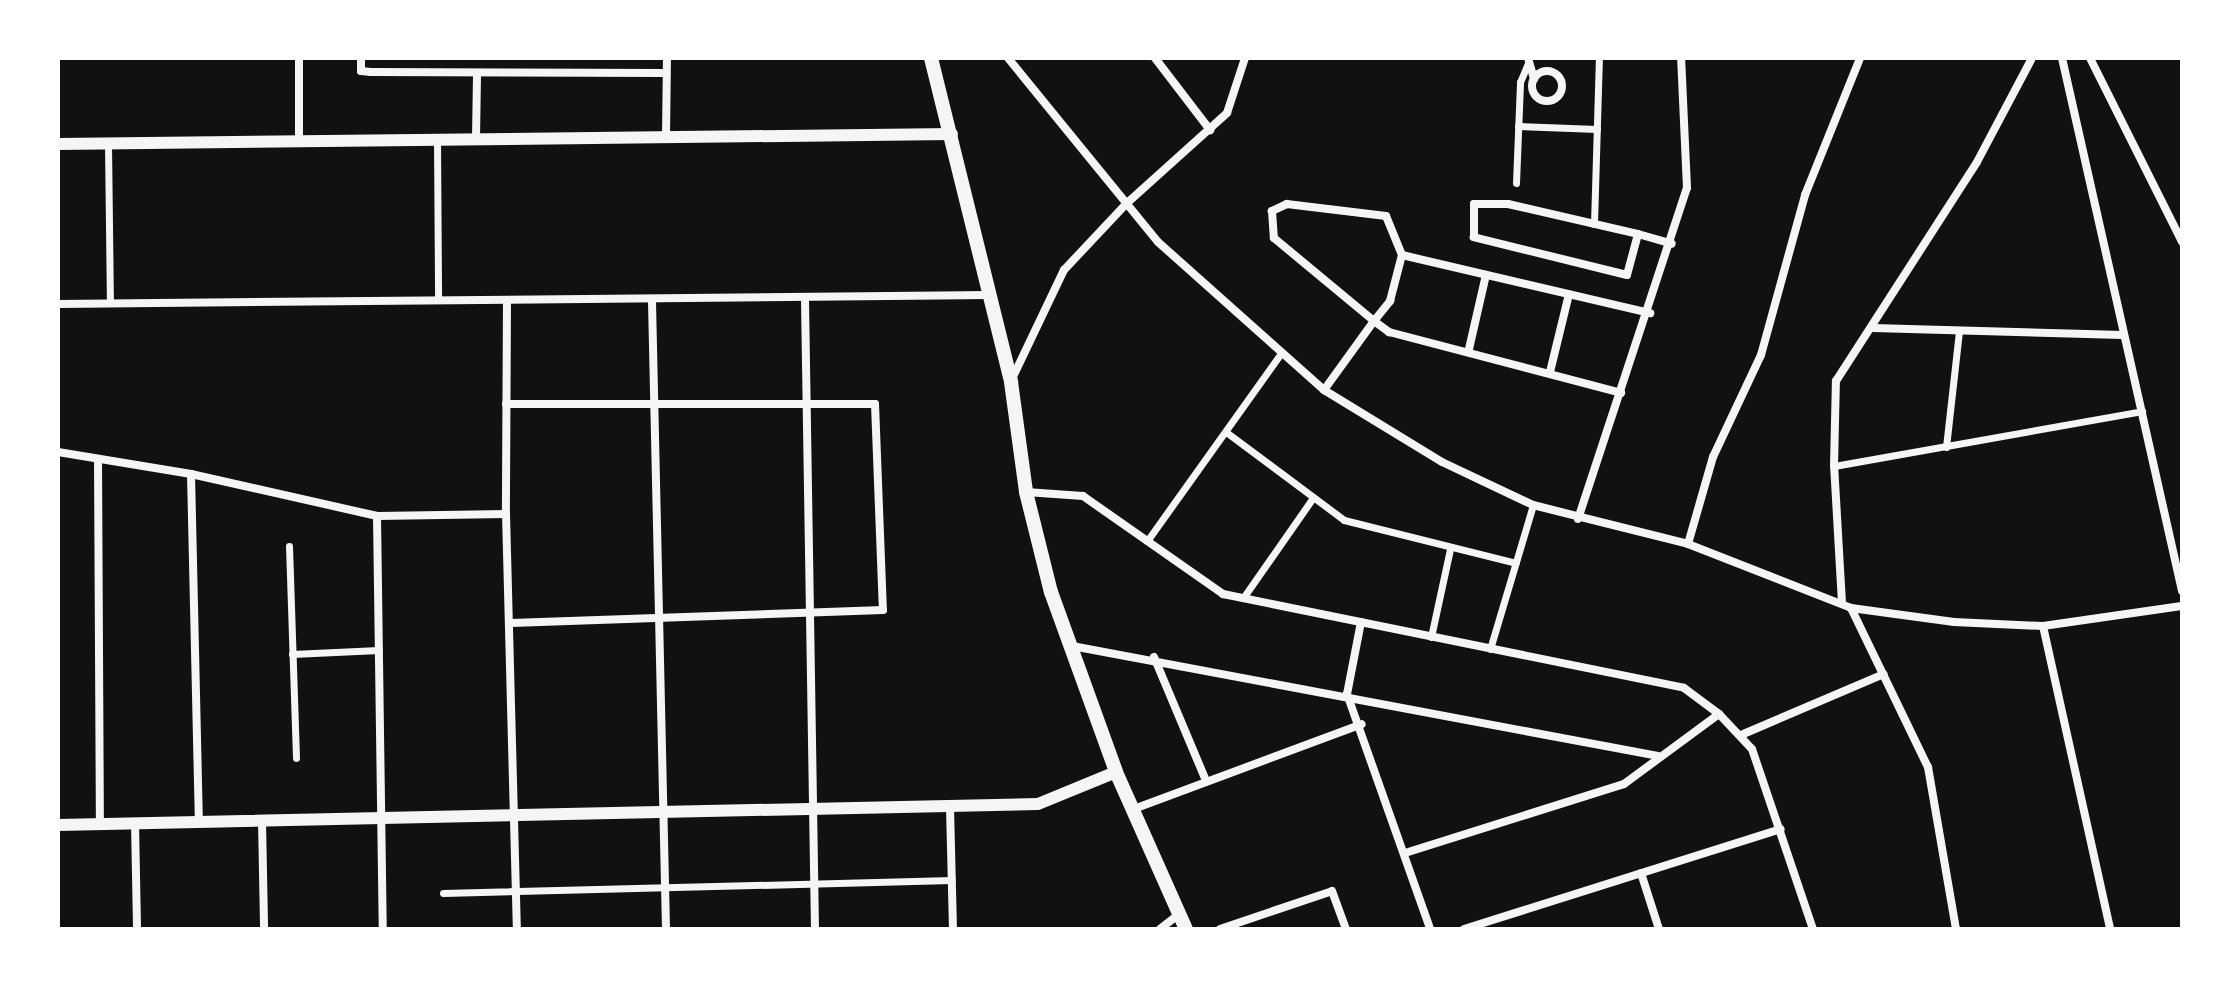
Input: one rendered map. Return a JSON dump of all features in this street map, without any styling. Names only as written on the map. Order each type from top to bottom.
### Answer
[{"type":"main road","points":[[931,58],[1011,382],[1026,492],[1051,592],[1131,810],[1186,929]]},
{"type":"street","points":[[299,58],[299,141]]},
{"type":"street","points":[[361,58],[361,71],[666,73]]},
{"type":"street","points":[[666,137],[667,58]]},
{"type":"street","points":[[1008,58],[1158,242],[1324,390],[1442,462],[1533,505],[1578,519],[1688,544],[1851,608],[1954,622],[2043,626],[2182,606]]},
{"type":"street","points":[[1155,58],[1210,130]]},
{"type":"street","points":[[1011,382],[1064,270],[1126,204],[1227,113],[1245,58]]},
{"type":"street","points":[[1594,224],[1599,58]]},
{"type":"street","points":[[1578,519],[1650,313],[1687,188],[1681,58]]},
{"type":"street","points":[[1688,544],[1713,457],[1761,355],[1805,195],[1860,58]]},
{"type":"street","points":[[1842,603],[1834,466],[1836,381],[1873,328],[1977,162],[2032,58]]},
{"type":"street","points":[[2062,58],[2182,591]]},
{"type":"street","points":[[2090,58],[2182,242]]},
{"type":"street","points":[[1528,60],[1534,79]]},
{"type":"street","points":[[1516,183],[1520,82],[1528,60]]},
{"type":"street","points":[[476,139],[477,73]]},
{"type":"street","points":[[1518,126],[1597,129]]},
{"type":"street","points":[[58,144],[952,134]]},
{"type":"street","points":[[437,140],[438,300]]},
{"type":"street","points":[[108,144],[110,303]]},
{"type":"street","points":[[1324,390],[1374,321],[1390,301],[1402,255],[1386,216],[1287,204],[1272,211],[1274,238],[1374,321],[1389,332],[1469,349],[1621,393]]},
{"type":"street","points":[[1638,234],[1627,275],[1474,237],[1474,204],[1508,204],[1638,234],[1672,244]]},
{"type":"street","points":[[1402,255],[1650,313]]},
{"type":"street","points":[[1469,349],[1486,275]]},
{"type":"street","points":[[1550,372],[1569,294]]},
{"type":"street","points":[[58,304],[438,300],[652,302],[991,295]]},
{"type":"street","points":[[507,300],[506,514],[517,929]]},
{"type":"street","points":[[805,300],[806,613],[815,929]]},
{"type":"street","points":[[652,302],[666,929]]},
{"type":"street","points":[[1873,328],[2123,335]]},
{"type":"street","points":[[1946,447],[1959,331]]},
{"type":"street","points":[[1147,541],[1281,353]]},
{"type":"street","points":[[506,404],[875,404],[883,610],[511,623]]},
{"type":"street","points":[[1834,466],[2142,411]]},
{"type":"street","points":[[1226,432],[1344,520],[1450,549],[1516,563]]},
{"type":"street","points":[[58,452],[191,474],[377,516],[506,514]]},
{"type":"street","points":[[98,459],[100,824]]},
{"type":"street","points":[[191,474],[199,822]]},
{"type":"street","points":[[1026,492],[1083,496],[1223,594],[1684,688],[1719,714],[1752,749],[1813,929]]},
{"type":"street","points":[[1243,598],[1312,499]]},
{"type":"street","points":[[1490,649],[1533,505]]},
{"type":"street","points":[[377,516],[383,929]]},
{"type":"street","points":[[289,546],[296,758]]},
{"type":"street","points":[[1431,637],[1450,549]]},
{"type":"street","points":[[1851,608],[1928,767],[1956,929]]},
{"type":"street","points":[[1361,622],[1347,694],[1362,724],[1430,929]]},
{"type":"street","points":[[2043,626],[2110,929]]},
{"type":"street","points":[[1072,646],[1154,657],[1658,756]]},
{"type":"street","points":[[292,654],[379,650]]},
{"type":"street","points":[[1154,657],[1206,781]]},
{"type":"street","points":[[1741,735],[1884,674]]},
{"type":"street","points":[[1405,853],[1624,784],[1719,714]]},
{"type":"street","points":[[1131,810],[1362,724]]},
{"type":"street","points":[[58,825],[1038,804],[1116,772]]},
{"type":"street","points":[[950,807],[953,929]]},
{"type":"street","points":[[262,820],[264,929]]},
{"type":"street","points":[[135,823],[137,929]]},
{"type":"street","points":[[1464,929],[1781,829]]},
{"type":"street","points":[[1641,873],[1659,929]]},
{"type":"street","points":[[443,893],[952,880]]},
{"type":"street","points":[[1220,929],[1332,891],[1346,929]]},
{"type":"street","points":[[1160,929],[1178,915]]}]
